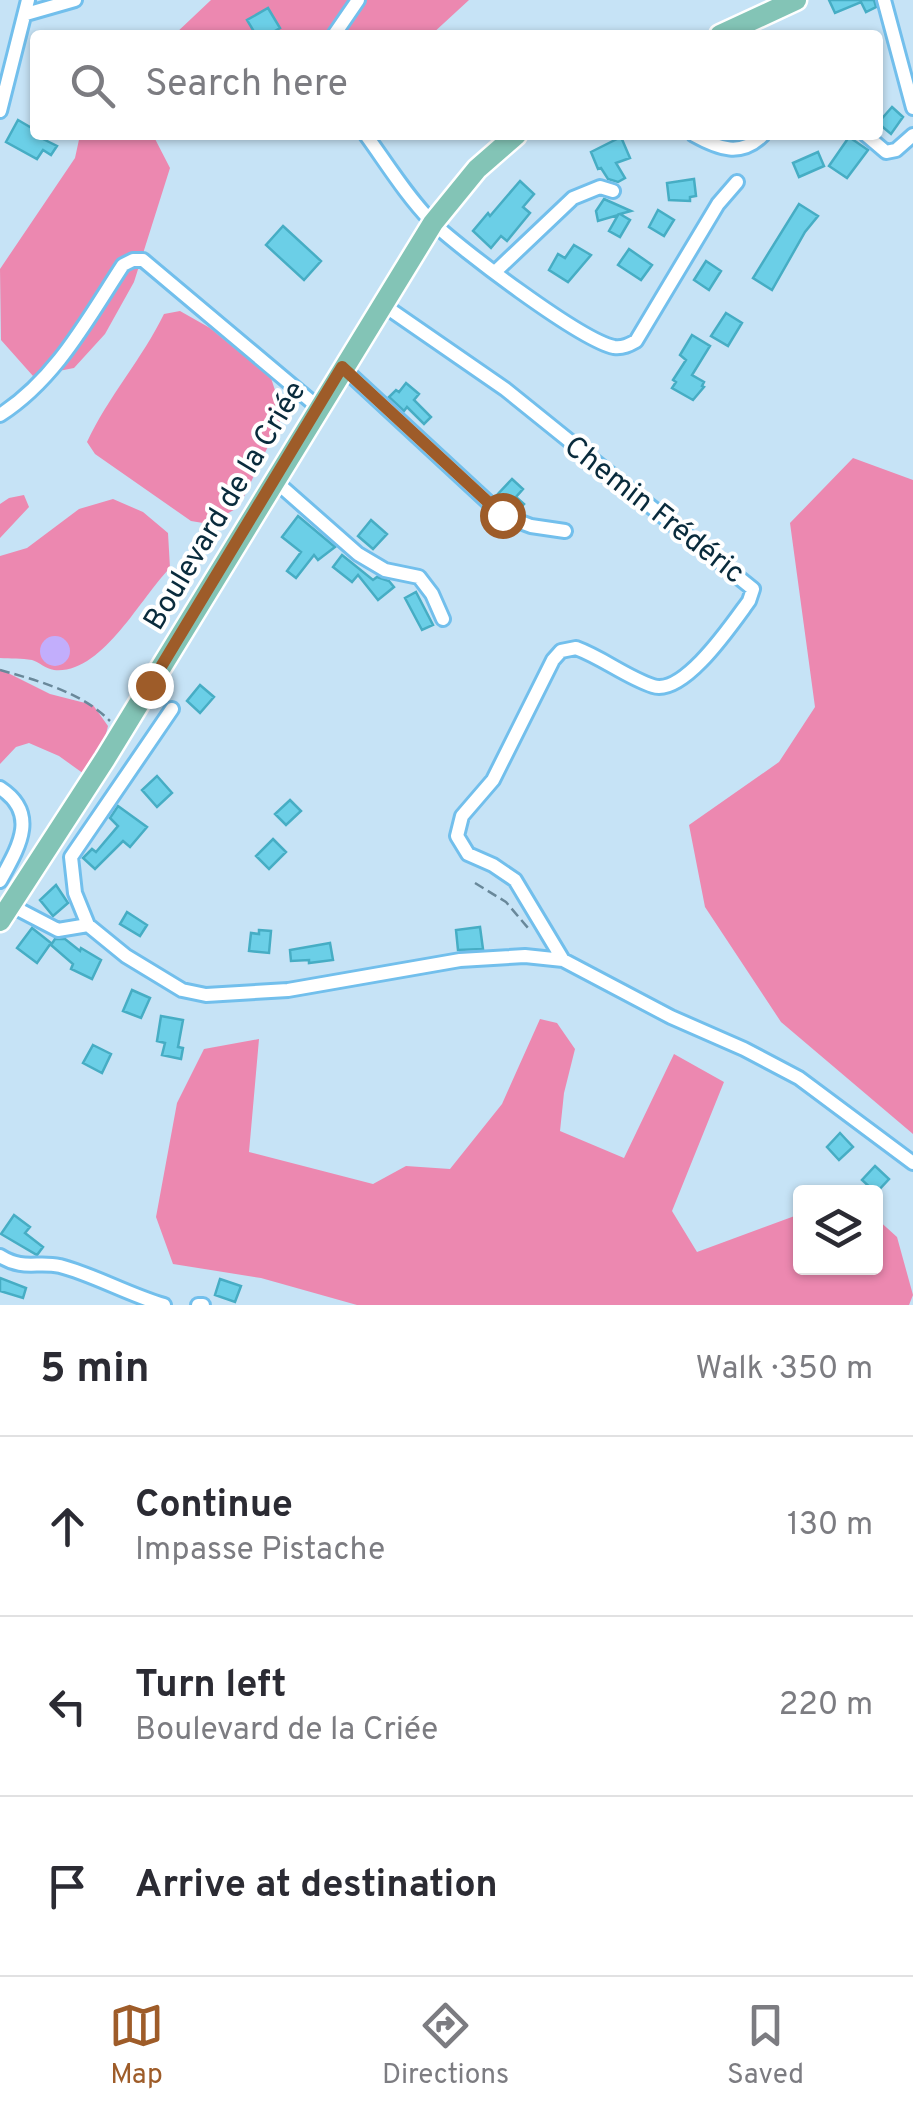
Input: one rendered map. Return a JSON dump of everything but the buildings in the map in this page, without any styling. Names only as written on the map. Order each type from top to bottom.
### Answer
[{"type":"main road","points":[[731,30],[796,0]]},
{"type":"main road","name":"Boulevard de la Criée","points":[[3,915],[122,732],[433,223],[478,169],[510,140]]},
{"type":"street","points":[[0,110],[27,7],[75,0]]},
{"type":"street","points":[[337,30],[358,0]]},
{"type":"street","points":[[884,0],[913,108]]},
{"type":"street","points":[[872,140],[886,152],[896,150],[913,135]]},
{"type":"street","points":[[369,140],[408,196],[433,223],[578,330],[612,347],[636,341],[718,204],[736,182]]},
{"type":"street","points":[[704,140],[722,149],[739,150],[758,140]]},
{"type":"street","points":[[495,272],[572,198],[600,187],[613,191]]},
{"type":"street","points":[[0,415],[32,391],[57,365],[123,265],[132,260],[143,260],[319,408]]},
{"type":"street","name":"Chemin Frédéric","points":[[382,304],[505,389],[754,590],[749,602],[698,665],[672,686],[654,686],[576,648],[561,651],[493,780],[462,816],[457,830],[460,844],[468,854],[515,880],[563,960]]},
{"type":"street","points":[[342,367],[502,515],[531,526],[565,531]]},
{"type":"street","points":[[274,480],[358,554],[385,570],[418,577],[432,594],[443,619]]},
{"type":"street","points":[[172,710],[72,857],[75,893],[88,926],[126,956],[182,990],[206,995],[288,990],[460,960],[525,956],[563,960],[799,1078],[913,1163]]},
{"type":"street","points":[[105,759],[126,775]]},
{"type":"street","points":[[0,788],[20,807],[24,828],[18,849],[0,881]]},
{"type":"street","points":[[3,915],[58,930],[88,926]]},
{"type":"street","points":[[0,1256],[16,1266],[59,1266],[164,1305]]},
{"type":"path","points":[[0,670],[90,702],[122,732]]},
{"type":"path","points":[[475,883],[506,902],[527,927],[552,940]]},
{"type":"shaded area","points":[[211,0],[469,0],[436,30],[179,30]]},
{"type":"shaded area","points":[[79,140],[156,140],[170,168],[134,282],[105,334],[74,368],[33,376],[1,340],[0,269],[75,158]]},
{"type":"shaded area","points":[[180,311],[210,328],[271,378],[283,415],[239,507],[209,524],[191,521],[95,454],[87,442],[164,314]]},
{"type":"shaded area","points":[[853,458],[913,480],[913,1134],[781,1022],[705,907],[689,825],[779,762],[815,707],[790,523]]},
{"type":"shaded area","points":[[24,495],[29,507],[0,538],[0,504]]},
{"type":"shaded area","points":[[113,499],[143,512],[168,533],[170,568],[119,632],[88,660],[72,668],[54,670],[32,660],[0,658],[0,556],[27,548],[79,509]]},
{"type":"shaded area","points":[[55,636],[66,640],[70,651],[66,662],[55,666],[44,662],[40,651],[44,640]]},
{"type":"shaded area","points":[[0,669],[50,694],[93,705],[108,726],[104,742],[84,774],[59,756],[29,743],[16,747],[0,764]]},
{"type":"shaded area","points":[[540,1019],[557,1023],[575,1049],[560,1131],[624,1158],[674,1054],[724,1082],[672,1211],[697,1252],[793,1217],[793,1275],[883,1275],[883,1224],[897,1237],[913,1295],[909,1305],[357,1305],[261,1278],[173,1264],[156,1217],[177,1103],[204,1049],[259,1039],[249,1152],[373,1184],[406,1166],[450,1169],[502,1104]]},
{"type":"route","points":[[150,685],[342,367],[502,515]]}]
